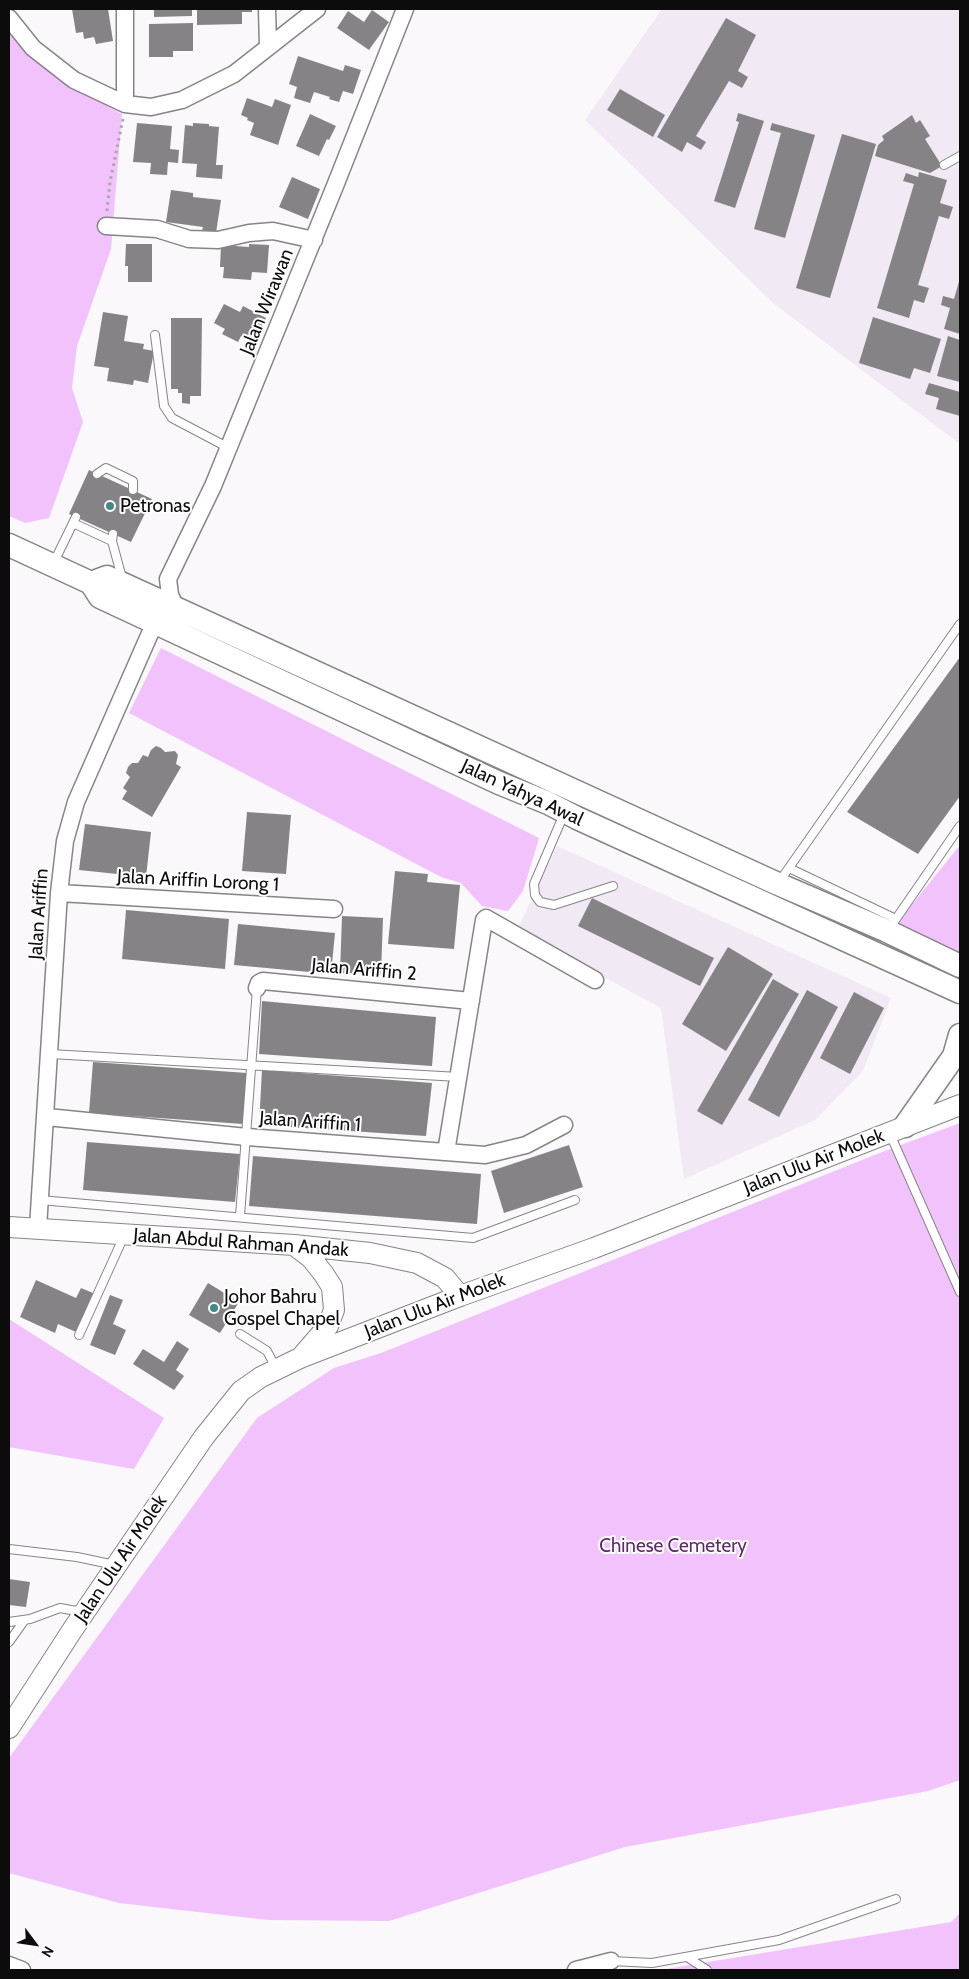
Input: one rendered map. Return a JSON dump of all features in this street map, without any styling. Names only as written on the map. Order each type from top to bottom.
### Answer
[{"type":"main road","name":"Jalan Yahya Awal","points":[[9,545],[91,583],[100,597],[951,988]]},
{"type":"main road","name":"Jalan Yahya Awal","points":[[91,583],[107,577],[129,586],[176,608],[787,871],[892,925],[960,966]]},
{"type":"main road","points":[[951,988],[960,1012]]},
{"type":"main road","points":[[897,1129],[954,1056],[960,1035]]},
{"type":"street","points":[[125,9],[125,104]]},
{"type":"street","points":[[268,9],[268,48]]},
{"type":"street","points":[[9,18],[33,48],[74,80],[125,104],[151,107],[182,100],[234,74],[317,9]]},
{"type":"street","name":"Jalan Wirawan","points":[[168,579],[214,486],[405,9]]},
{"type":"street","points":[[106,226],[156,229],[188,239],[218,240],[248,233],[273,231],[314,240]]},
{"type":"street","points":[[129,586],[154,586],[168,579],[170,595],[176,608]]},
{"type":"street","name":"Jalan Ariffin","points":[[38,1228],[47,1117],[59,893],[64,841],[76,802],[155,622]]},
{"type":"street","name":"Jalan Ariffin Lorong 1","points":[[59,893],[334,909]]},
{"type":"street","points":[[446,1152],[483,922],[486,918],[595,980]]},
{"type":"street","name":"Jalan Ariffin 2","points":[[257,988],[259,983],[263,981],[471,1000]]},
{"type":"street","name":"Jalan Ulu Air Molek","points":[[9,1728],[84,1612],[204,1437],[241,1391],[262,1376],[300,1358],[460,1296],[594,1248],[960,1105]]},
{"type":"street","name":"Jalan Ariffin 1","points":[[47,1117],[247,1137],[485,1155],[526,1145],[564,1125]]},
{"type":"street","name":"Jalan Abdul Rahman Andak","points":[[9,1227],[294,1245],[370,1253],[410,1261],[445,1278],[460,1296]]},
{"type":"street","points":[[294,1245],[311,1258],[332,1287],[334,1310],[328,1326],[300,1358]]},
{"type":"street","points":[[576,1970],[611,1961]]},
{"type":"street","points":[[9,1965],[22,1970]]},
{"type":"lane","points":[[944,165],[960,156]]},
{"type":"lane","points":[[155,335],[164,406],[172,418],[229,448]]},
{"type":"lane","points":[[97,474],[106,468],[132,481],[133,490]]},
{"type":"lane","points":[[53,564],[74,520],[112,538],[129,586]]},
{"type":"lane","points":[[787,871],[960,624]]},
{"type":"lane","points":[[565,812],[534,884],[535,894],[540,902],[554,905],[613,886]]},
{"type":"lane","points":[[892,925],[960,826]]},
{"type":"lane","points":[[240,1216],[257,988]]},
{"type":"lane","points":[[50,1054],[459,1076]]},
{"type":"lane","points":[[897,1129],[960,1292]]},
{"type":"lane","points":[[40,1200],[240,1216],[473,1238],[575,1200]]},
{"type":"lane","points":[[79,1335],[125,1234]]},
{"type":"lane","points":[[240,1334],[267,1351],[277,1370]]},
{"type":"lane","points":[[9,1549],[76,1557],[116,1565]]},
{"type":"lane","points":[[9,1622],[24,1620],[60,1608],[84,1612]]},
{"type":"lane","points":[[9,1642],[24,1620]]},
{"type":"lane","points":[[611,1961],[639,1964],[779,1940],[896,1900]]},
{"type":"lane","points":[[687,1957],[707,1970]]},
{"type":"path","points":[[106,226],[110,182],[125,104]]},
{"type":"shaded area","points":[[662,9],[960,9],[960,444],[773,303],[585,120]]},
{"type":"shaded area","points":[[557,846],[891,998],[863,1071],[815,1120],[684,1179],[661,1008],[517,930]]},
{"type":"green space","points":[[9,24],[81,92],[122,114],[111,249],[77,346],[72,388],[83,422],[49,518],[25,523],[9,516]]},
{"type":"green space","points":[[161,648],[539,838],[523,891],[508,911],[482,906],[461,883],[441,877],[129,713]]},
{"type":"green space","points":[[960,845],[960,959],[894,927]]},
{"type":"green space","name":"Chinese Cemetery","points":[[960,1123],[960,1780],[928,1791],[625,1847],[389,1921],[268,1920],[119,1903],[9,1873],[9,1758],[257,1418],[334,1368],[381,1353],[882,1152]]},
{"type":"green space","points":[[9,1319],[164,1418],[134,1469],[9,1447]]},
{"type":"green space","points":[[960,1913],[960,1970],[660,1970],[951,1922]]},
{"type":"building","points":[[72,9],[108,9],[113,41],[96,44],[94,37],[84,39],[83,32],[76,33]]},
{"type":"building","points":[[154,9],[192,9],[192,16],[154,17]]},
{"type":"building","points":[[197,9],[252,9],[252,12],[242,12],[242,24],[197,25]]},
{"type":"building","points":[[372,10],[389,22],[369,50],[337,28],[348,11],[364,22]]},
{"type":"building","points":[[726,18],[756,35],[738,71],[748,77],[742,88],[729,81],[696,136],[706,142],[701,150],[687,142],[682,152],[657,137]]},
{"type":"building","points":[[193,23],[193,51],[173,51],[173,57],[149,57],[149,24]]},
{"type":"building","points":[[298,56],[343,71],[345,65],[361,70],[353,94],[343,91],[339,102],[314,92],[310,103],[294,98],[297,87],[289,84]]},
{"type":"building","points":[[620,89],[665,115],[653,137],[607,110]]},
{"type":"building","points":[[247,98],[272,107],[275,99],[291,105],[278,145],[250,135],[254,123],[241,115]]},
{"type":"building","points":[[738,113],[764,121],[735,208],[714,201],[739,122],[736,121]]},
{"type":"building","points":[[310,114],[336,126],[319,156],[296,146]]},
{"type":"building","points":[[912,115],[916,123],[920,120],[930,136],[925,139],[942,166],[930,173],[875,156],[878,145],[884,140],[882,136]]},
{"type":"building","points":[[137,123],[172,126],[170,149],[179,150],[178,163],[168,162],[167,175],[150,174],[151,163],[133,162]]},
{"type":"building","points":[[193,123],[219,127],[216,165],[223,165],[222,179],[196,177],[197,164],[182,163],[185,125],[193,126]]},
{"type":"building","points":[[772,123],[815,135],[785,238],[754,229],[781,133],[770,130]]},
{"type":"building","points":[[842,134],[876,144],[830,298],[796,288]]},
{"type":"building","points":[[919,172],[947,180],[940,203],[953,207],[949,219],[939,216],[918,285],[929,288],[924,303],[914,300],[909,318],[877,308],[914,184],[903,181],[906,173],[918,177]]},
{"type":"building","points":[[292,177],[320,189],[308,219],[279,207]]},
{"type":"building","points":[[171,190],[193,193],[193,197],[221,200],[216,233],[202,231],[203,227],[166,222]]},
{"type":"building","points":[[126,244],[152,244],[152,282],[128,282],[128,266],[125,266]]},
{"type":"building","points":[[249,244],[269,245],[267,273],[252,272],[251,280],[223,278],[224,267],[220,267],[221,245],[249,247]]},
{"type":"building","points":[[960,278],[960,334],[944,329],[950,308],[941,305],[943,296],[954,299]]},
{"type":"building","points":[[224,304],[240,312],[243,306],[266,318],[261,328],[257,326],[249,340],[241,336],[238,342],[222,334],[225,329],[214,323]]},
{"type":"building","points":[[103,312],[128,316],[124,341],[144,344],[143,349],[154,351],[148,383],[134,380],[133,385],[107,381],[109,368],[94,366]]},
{"type":"building","points":[[873,317],[941,339],[930,373],[914,368],[910,379],[859,363]]},
{"type":"building","points":[[171,318],[202,318],[201,396],[190,396],[190,404],[182,403],[182,393],[178,393],[178,389],[171,389]]},
{"type":"building","points":[[948,336],[960,340],[960,382],[937,376]]},
{"type":"building","points":[[929,383],[960,392],[960,416],[936,409],[939,398],[925,394]]},
{"type":"building","name":"Petronas","points":[[89,470],[152,499],[131,542],[69,514]]},
{"type":"building","points":[[960,657],[960,796],[918,854],[847,812]]},
{"type":"building","points":[[156,746],[165,752],[175,751],[178,755],[176,764],[181,767],[152,817],[122,799],[127,791],[123,788],[130,777],[126,773],[128,767],[132,763],[138,763],[143,755],[148,757],[151,750]]},
{"type":"building","points":[[247,812],[291,815],[286,874],[242,871]]},
{"type":"building","points":[[85,824],[151,832],[146,877],[79,870]]},
{"type":"building","points":[[395,871],[428,874],[427,882],[460,885],[454,949],[388,944]]},
{"type":"building","points":[[592,898],[714,958],[700,986],[578,926]]},
{"type":"building","points":[[126,910],[229,919],[225,969],[122,959]]},
{"type":"building","points":[[342,916],[383,918],[381,974],[340,973]]},
{"type":"building","points":[[238,924],[335,933],[331,974],[234,965]]},
{"type":"building","points":[[728,947],[773,974],[726,1051],[682,1024]]},
{"type":"building","points":[[773,979],[799,994],[722,1125],[697,1111]]},
{"type":"building","points":[[807,990],[838,1007],[779,1117],[748,1100]]},
{"type":"building","points":[[854,992],[884,1008],[850,1074],[820,1058]]},
{"type":"building","points":[[262,1001],[436,1017],[432,1066],[259,1054]]},
{"type":"building","points":[[93,1062],[247,1073],[243,1124],[89,1113]]},
{"type":"building","points":[[262,1070],[432,1083],[426,1136],[259,1125]]},
{"type":"building","points":[[87,1142],[240,1154],[235,1202],[83,1190]]},
{"type":"building","points":[[569,1145],[583,1187],[504,1213],[491,1171]]},
{"type":"building","points":[[253,1156],[481,1174],[477,1224],[249,1206]]},
{"type":"building","points":[[36,1280],[76,1298],[81,1288],[93,1293],[76,1332],[58,1324],[55,1333],[20,1317]]},
{"type":"building","name":"Johor Bahru Gospel Chapel","points":[[208,1283],[239,1302],[220,1333],[189,1315]]},
{"type":"building","points":[[110,1295],[123,1300],[113,1324],[126,1330],[115,1355],[90,1345]]},
{"type":"building","points":[[177,1341],[189,1349],[176,1370],[184,1376],[174,1390],[133,1364],[143,1349],[164,1362]]},
{"type":"building","points":[[9,1579],[30,1582],[26,1607],[9,1605]]},
{"type":"place","name":"Petronas","points":[[110,506]]},
{"type":"place","name":"Johor Bahru Gospel Chapel","points":[[214,1308]]}]
